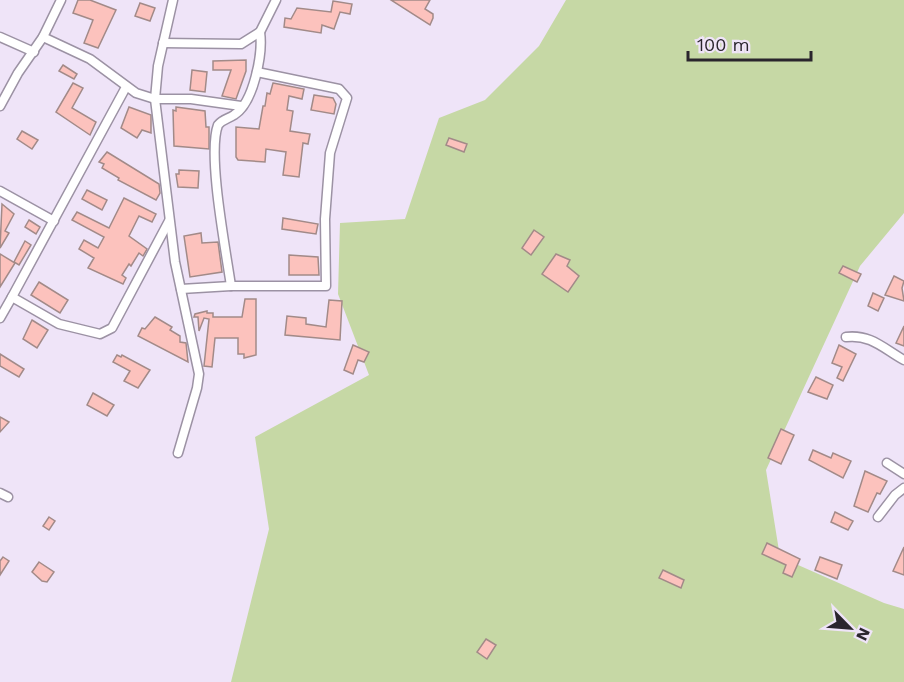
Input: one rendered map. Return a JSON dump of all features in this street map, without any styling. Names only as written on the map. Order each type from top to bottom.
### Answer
[{"type":"street","points":[[0,106],[18,73],[44,37],[62,0]]},
{"type":"street","points":[[173,0],[154,88],[169,221],[199,374],[178,453]]},
{"type":"street","points":[[231,286],[218,192],[214,137],[222,121],[234,116],[241,106],[257,72],[260,32],[276,0]]},
{"type":"street","points":[[163,43],[234,46],[251,39],[260,32]]},
{"type":"street","points":[[0,37],[34,52]]},
{"type":"street","points":[[44,37],[90,59],[126,87],[155,99],[191,99],[241,106]]},
{"type":"street","points":[[181,289],[231,286],[325,287],[326,285],[325,219],[330,153],[347,98],[339,88],[257,72]]},
{"type":"street","points":[[0,318],[126,87]]},
{"type":"street","points":[[0,191],[54,221]]},
{"type":"street","points":[[12,297],[59,324],[100,334],[106,332],[112,328],[169,221]]},
{"type":"street","points":[[846,337],[856,335],[877,342],[904,360]]},
{"type":"street","points":[[887,464],[904,474]]},
{"type":"street","points":[[878,517],[890,500],[904,488]]},
{"type":"green space","points":[[566,0],[904,0],[904,213],[860,266],[766,470],[780,557],[884,603],[904,609],[904,682],[231,682],[269,529],[255,437],[369,375],[338,294],[340,223],[405,219],[439,118],[485,100],[539,46]]},
{"type":"building","points":[[78,0],[90,0],[116,10],[98,48],[84,43],[93,20],[73,13]]},
{"type":"building","points":[[391,0],[430,0],[425,9],[433,14],[430,25]]},
{"type":"building","points":[[333,1],[352,4],[350,14],[340,12],[334,29],[322,25],[321,33],[284,27],[285,18],[291,19],[297,8],[331,12]]},
{"type":"building","points":[[140,3],[155,8],[150,21],[135,16]]},
{"type":"building","points":[[246,60],[246,71],[236,99],[222,96],[231,70],[213,70],[213,61]]},
{"type":"building","points":[[63,65],[77,74],[74,79],[59,71]]},
{"type":"building","points":[[192,70],[207,72],[205,92],[190,90]]},
{"type":"building","points":[[73,83],[83,88],[72,108],[96,122],[90,135],[56,112]]},
{"type":"building","points":[[273,83],[304,89],[302,99],[289,96],[287,110],[293,111],[290,131],[310,134],[308,144],[303,143],[299,177],[283,175],[286,152],[266,149],[265,162],[238,160],[236,157],[236,127],[259,129],[263,106],[265,106],[267,93],[270,94]]},
{"type":"building","points":[[314,95],[333,98],[336,104],[334,114],[311,110]]},
{"type":"building","points":[[129,107],[151,115],[151,133],[142,130],[137,138],[121,128]]},
{"type":"building","points":[[176,107],[205,111],[206,127],[209,127],[209,149],[174,146],[173,110],[176,111]]},
{"type":"building","points":[[22,131],[38,140],[32,149],[17,139]]},
{"type":"building","points":[[449,138],[467,144],[464,152],[446,145]]},
{"type":"building","points":[[107,152],[159,184],[160,193],[156,200],[118,180],[119,178],[102,168],[104,164],[99,162]]},
{"type":"building","points":[[179,170],[199,171],[198,188],[178,187],[176,174],[179,174]]},
{"type":"building","points":[[87,190],[107,200],[102,210],[82,199]]},
{"type":"building","points":[[124,198],[156,214],[152,222],[139,216],[129,236],[147,249],[143,256],[139,253],[131,266],[129,264],[122,275],[126,278],[123,284],[88,268],[94,258],[79,249],[84,240],[98,248],[104,237],[72,220],[77,212],[109,228]]},
{"type":"building","points":[[2,204],[14,214],[5,231],[9,233],[0,248]]},
{"type":"building","points":[[283,218],[318,224],[316,234],[282,229]]},
{"type":"building","points":[[29,220],[40,227],[36,234],[25,227]]},
{"type":"building","points":[[534,230],[544,237],[531,255],[522,248]]},
{"type":"building","points":[[201,233],[202,243],[218,242],[222,272],[190,277],[184,236]]},
{"type":"building","points":[[25,241],[31,245],[19,265],[14,262]]},
{"type":"building","points":[[0,254],[15,263],[0,287]]},
{"type":"building","points":[[556,254],[570,260],[567,266],[579,276],[568,292],[542,274]]},
{"type":"building","points":[[289,255],[318,257],[319,275],[289,275]]},
{"type":"building","points":[[843,266],[861,274],[857,282],[839,273]]},
{"type":"building","points":[[894,276],[904,281],[902,288],[904,301],[885,295]]},
{"type":"building","points":[[39,282],[68,300],[60,313],[31,295]]},
{"type":"building","points":[[873,293],[884,298],[878,311],[868,306]]},
{"type":"building","points":[[245,299],[256,299],[256,355],[244,358],[244,354],[238,354],[238,338],[215,338],[212,367],[204,366],[209,319],[204,318],[199,331],[198,317],[194,317],[195,314],[207,311],[207,313],[213,313],[213,317],[242,317]]},
{"type":"building","points":[[329,300],[342,301],[340,340],[285,335],[287,316],[306,318],[306,324],[326,327]]},
{"type":"building","points":[[155,317],[172,327],[170,330],[180,336],[180,342],[186,343],[188,362],[138,336],[142,328],[145,329]]},
{"type":"building","points":[[32,320],[48,330],[37,348],[23,339]]},
{"type":"building","points":[[904,326],[904,346],[896,343]]},
{"type":"building","points":[[353,345],[369,352],[364,362],[358,360],[353,374],[344,370]]},
{"type":"building","points":[[839,345],[856,354],[843,381],[837,378],[842,367],[832,363]]},
{"type":"building","points":[[0,354],[24,369],[19,377],[0,366]]},
{"type":"building","points":[[117,355],[121,357],[122,355],[150,370],[138,388],[124,381],[130,371],[113,362]]},
{"type":"building","points":[[816,377],[833,385],[827,399],[808,392]]},
{"type":"building","points":[[93,393],[114,405],[107,416],[87,405]]},
{"type":"building","points":[[0,417],[9,422],[0,432]]},
{"type":"building","points":[[781,429],[794,435],[781,464],[768,458]]},
{"type":"building","points":[[813,450],[831,458],[833,453],[851,461],[843,478],[809,460]]},
{"type":"building","points":[[865,471],[887,481],[880,494],[877,493],[868,512],[854,506]]},
{"type":"building","points":[[835,512],[853,521],[848,530],[831,522]]},
{"type":"building","points":[[49,517],[55,521],[49,530],[43,526]]},
{"type":"building","points":[[767,543],[800,559],[792,577],[783,573],[786,565],[762,554]]},
{"type":"building","points":[[904,547],[904,575],[893,571]]},
{"type":"building","points":[[3,557],[9,561],[0,575],[0,561]]},
{"type":"building","points":[[820,557],[842,565],[837,579],[815,570]]},
{"type":"building","points":[[39,562],[54,572],[47,582],[42,581],[32,572]]},
{"type":"building","points":[[663,570],[684,580],[681,588],[659,578]]},
{"type":"building","points":[[486,639],[496,645],[487,659],[477,652]]}]
